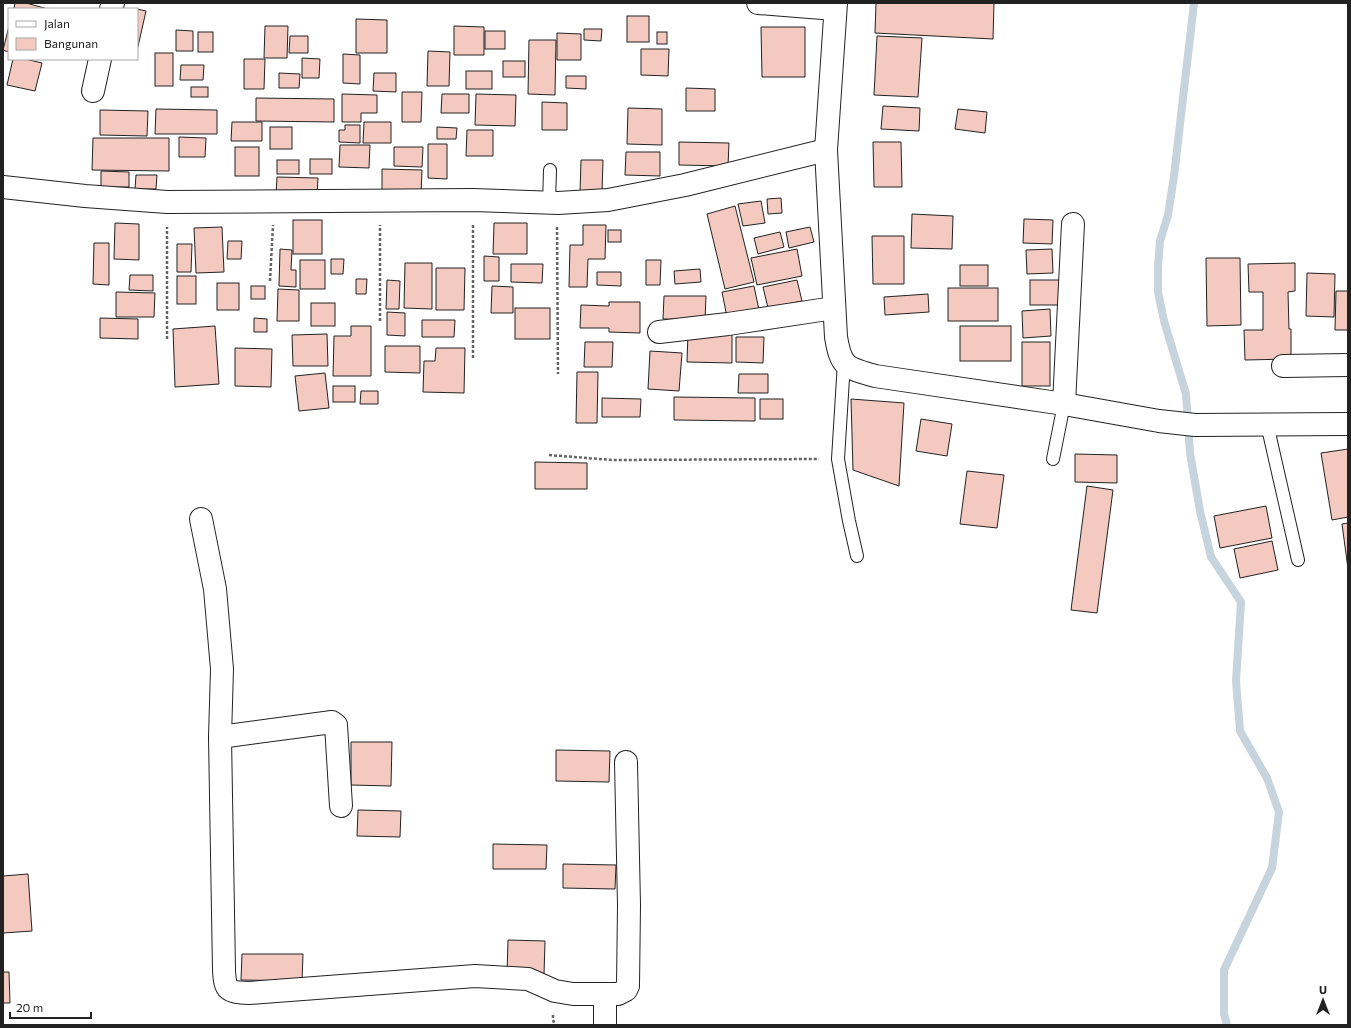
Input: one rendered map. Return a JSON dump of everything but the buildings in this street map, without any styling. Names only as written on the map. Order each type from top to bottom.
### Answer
[{"type":"street","points":[[758,3],[835,6],[826,150],[836,337],[839,352],[848,367],[874,376],[1064,404],[1160,421],[1195,425],[1348,424]]},
{"type":"street","points":[[93,91],[100,60]]},
{"type":"street","points":[[3,187],[85,196],[167,202],[473,200],[553,203],[608,200],[677,187],[826,150]]},
{"type":"street","points":[[1064,404],[1073,224]]},
{"type":"street","points":[[659,332],[728,324],[834,308]]},
{"type":"street","points":[[1282,366],[1348,365]]},
{"type":"street","points":[[201,519],[215,589],[222,669],[220,737],[224,983],[228,989],[237,992],[249,993],[474,976],[528,979],[555,991],[573,994],[622,993],[628,986],[629,905],[626,762]]},
{"type":"street","points":[[220,737],[332,722],[336,725],[341,806]]},
{"type":"street","points":[[605,994],[605,1025]]},
{"type":"lane","points":[[550,170],[553,203]]},
{"type":"lane","points":[[844,362],[838,459],[849,522],[858,556]]},
{"type":"lane","points":[[1053,459],[1064,404]]},
{"type":"lane","points":[[1267,424],[1298,560]]},
{"type":"path","points":[[473,200],[473,359]]},
{"type":"path","points":[[270,281],[274,201]]},
{"type":"path","points":[[380,201],[380,321]]},
{"type":"path","points":[[553,203],[558,374]]},
{"type":"path","points":[[167,225],[167,338]]},
{"type":"path","points":[[549,455],[612,460],[838,459]]},
{"type":"waterway","points":[[1194,3],[1174,176],[1168,215],[1160,241],[1158,292],[1164,321],[1186,394],[1190,453],[1200,511],[1211,557],[1241,602],[1236,681],[1240,731],[1267,778],[1279,812],[1272,868],[1224,970],[1224,1014],[1227,1025]]}]
